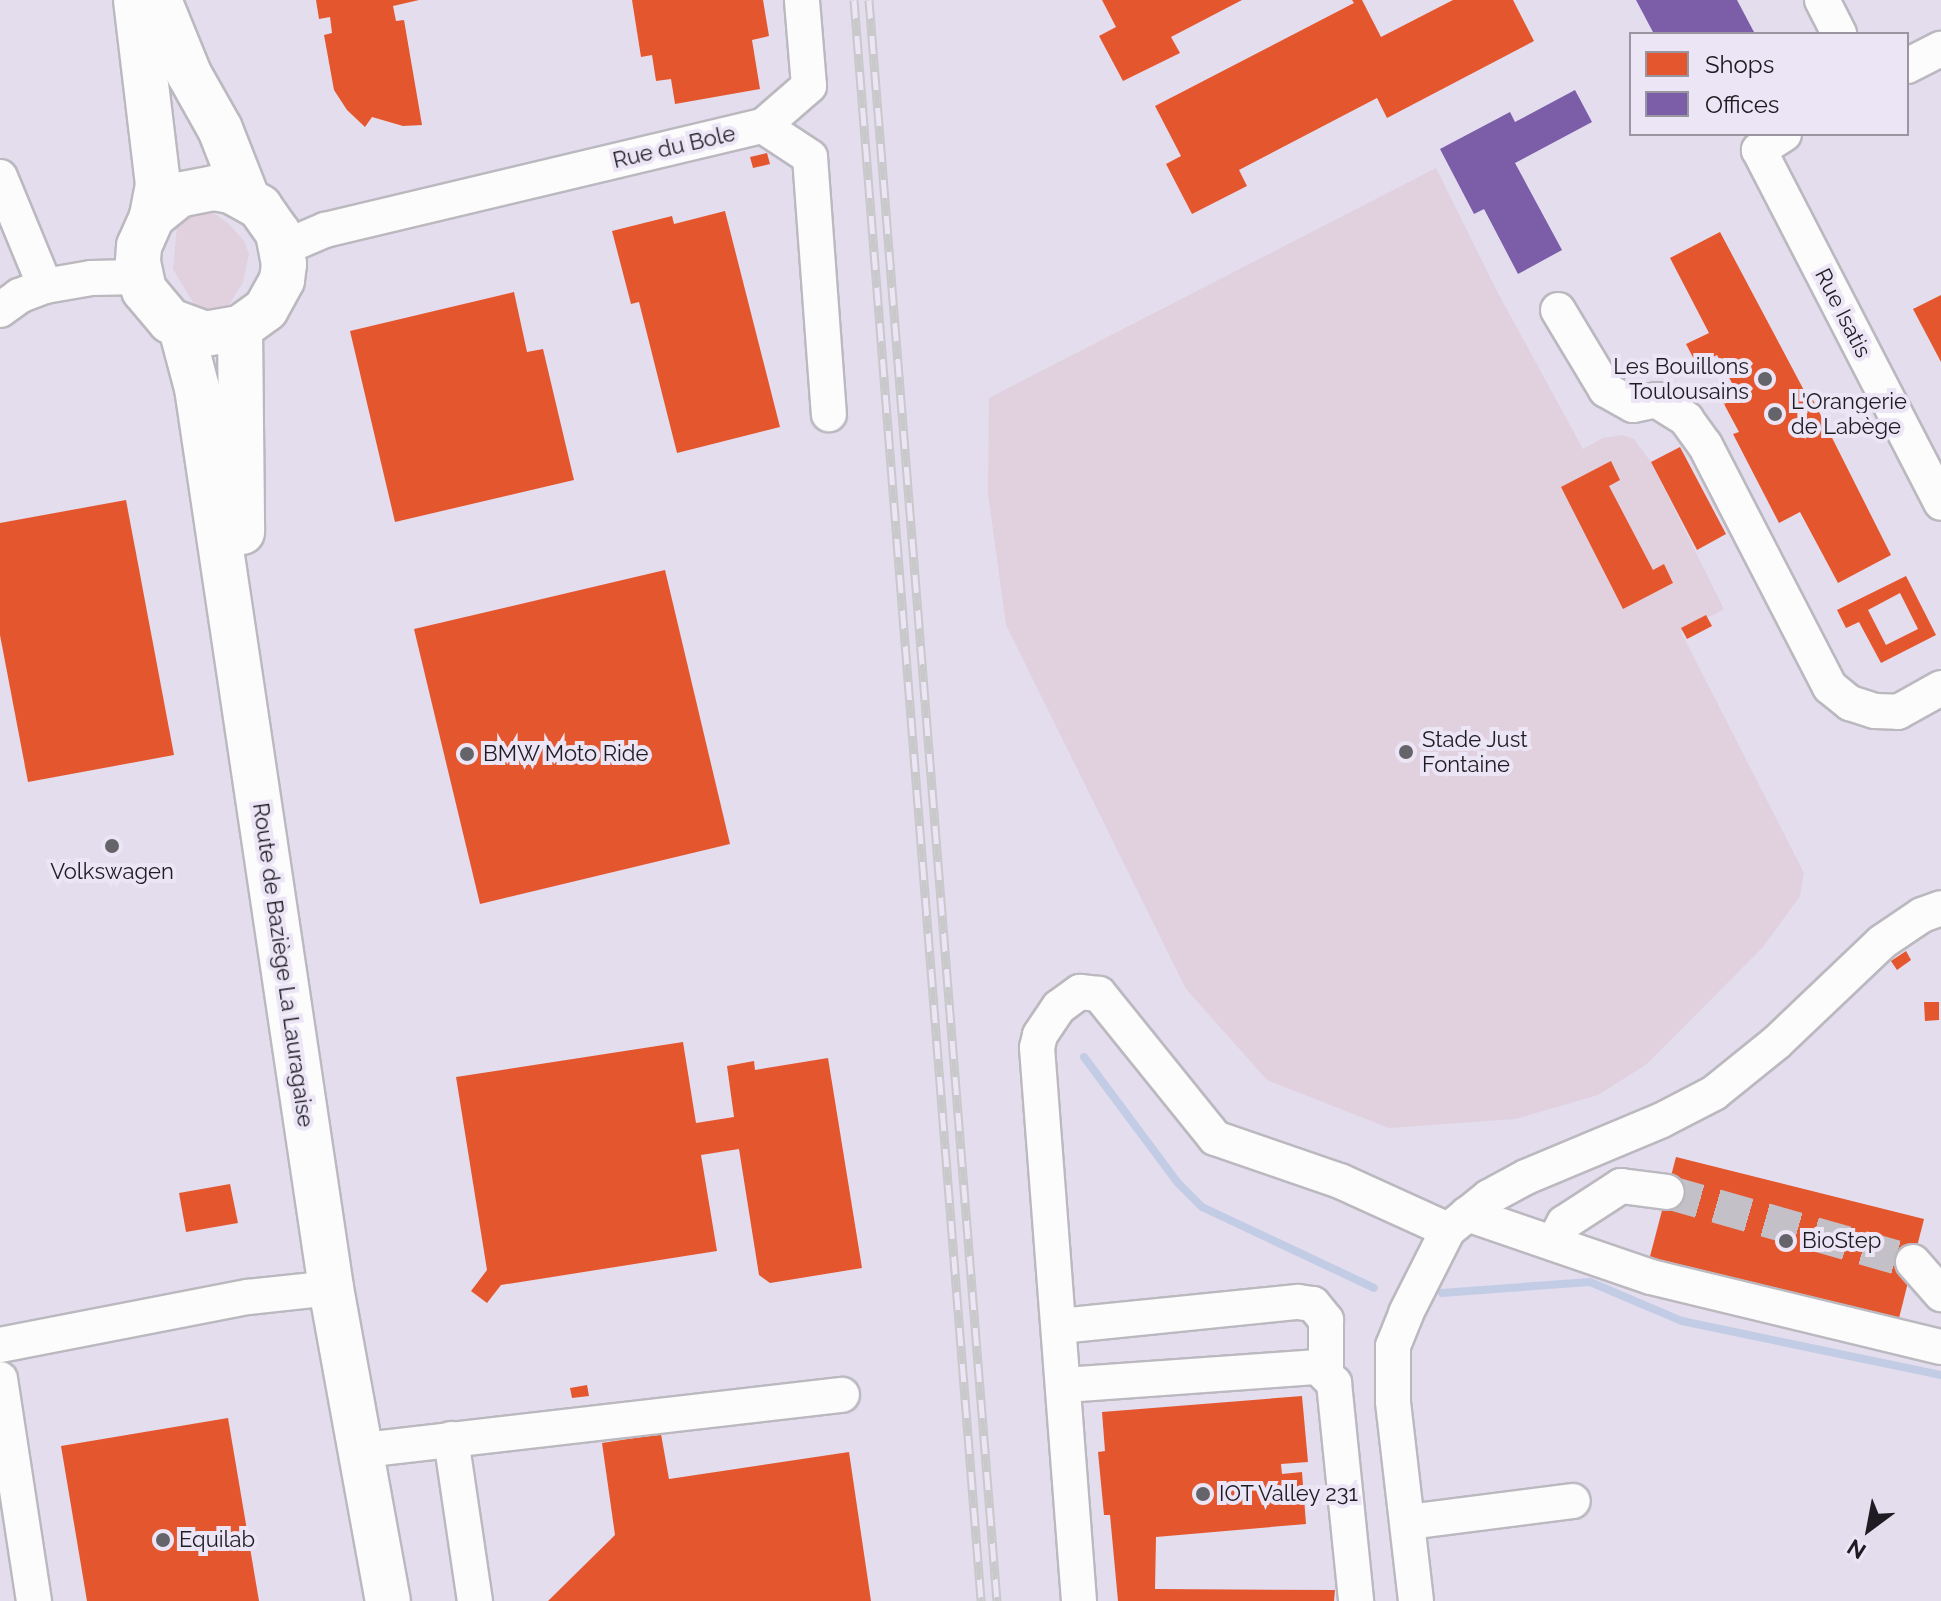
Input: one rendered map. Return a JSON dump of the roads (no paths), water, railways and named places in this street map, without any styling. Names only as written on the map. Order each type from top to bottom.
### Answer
[{"type":"main road","points":[[136,0],[158,185],[152,217],[139,246],[139,277],[151,303],[181,328],[217,334],[240,328],[254,320],[276,295],[282,280],[283,248],[270,219],[247,198],[214,188],[196,190],[172,200],[152,217]]},
{"type":"main road","points":[[159,0],[189,74],[220,129],[247,198]]},
{"type":"main road","name":"Route de Baziège La Lauragaise","points":[[181,328],[197,388],[331,1288],[388,1601]]},
{"type":"main road","name":"Route de Baziège La Lauragaise","points":[[240,328],[243,569],[382,1448],[410,1601]]},
{"type":"street","points":[[763,126],[809,86],[802,0]]},
{"type":"street","points":[[1822,0],[1838,32]]},
{"type":"street","points":[[1909,65],[1941,49]]},
{"type":"street","name":"Rue du Bole","points":[[283,248],[325,230],[763,126],[810,157],[829,414]]},
{"type":"street","name":"Rue Isatis","points":[[1771,142],[1941,503]]},
{"type":"street","points":[[0,177],[45,286]]},
{"type":"street","points":[[0,310],[19,296],[45,286],[91,278],[139,277]]},
{"type":"street","points":[[1558,310],[1606,390],[1633,405],[1656,400],[1671,407],[1686,419],[1705,445],[1830,687],[1850,703],[1875,711],[1898,712],[1941,688]]},
{"type":"street","points":[[1416,1601],[1393,1401],[1393,1346],[1430,1261],[1457,1222],[1489,1197],[1526,1177],[1662,1120],[1714,1093],[1776,1043],[1882,942],[1922,915],[1941,908]]},
{"type":"street","points":[[1079,1601],[1037,1048],[1047,1021],[1059,1007],[1080,992],[1091,990],[1109,1002],[1215,1138],[1457,1222],[1553,1243],[1651,1277],[1941,1347]]},
{"type":"street","points":[[1553,1243],[1564,1223],[1621,1186],[1667,1192]]},
{"type":"street","points":[[1913,1262],[1941,1294]]},
{"type":"street","points":[[0,1345],[248,1297],[331,1288]]},
{"type":"street","points":[[1060,1326],[1298,1302],[1313,1304],[1326,1320],[1326,1375]]},
{"type":"street","points":[[1065,1385],[1318,1367],[1334,1383],[1356,1601]]},
{"type":"street","points":[[0,1379],[34,1601]]},
{"type":"street","points":[[382,1448],[842,1395]]},
{"type":"street","points":[[451,1439],[475,1601]]},
{"type":"street","points":[[1409,1522],[1573,1501]]},
{"type":"waterway","points":[[1084,1057],[1178,1183],[1202,1207],[1374,1288]]},
{"type":"waterway","points":[[1442,1293],[1590,1282],[1682,1321],[1941,1375]]},
{"type":"tunnel","points":[[1667,1192],[1913,1262]]},
{"type":"railway","points":[[854,0],[981,1601]]},
{"type":"railway","points":[[869,0],[997,1601]]},
{"type":"place","name":"Les Bouillons Toulousains","points":[[1765,379]]},
{"type":"place","name":"L'Orangerie de Labège","points":[[1775,414]]},
{"type":"place","name":"Stade Just Fontaine","points":[[1406,752]]},
{"type":"place","name":"BMW Moto Ride","points":[[467,754]]},
{"type":"place","name":"Volkswagen","points":[[112,846]]},
{"type":"place","name":"BioStep","points":[[1786,1241]]},
{"type":"place","name":"IOT Valley 231","points":[[1203,1494]]},
{"type":"place","name":"Equilab","points":[[163,1540]]}]
